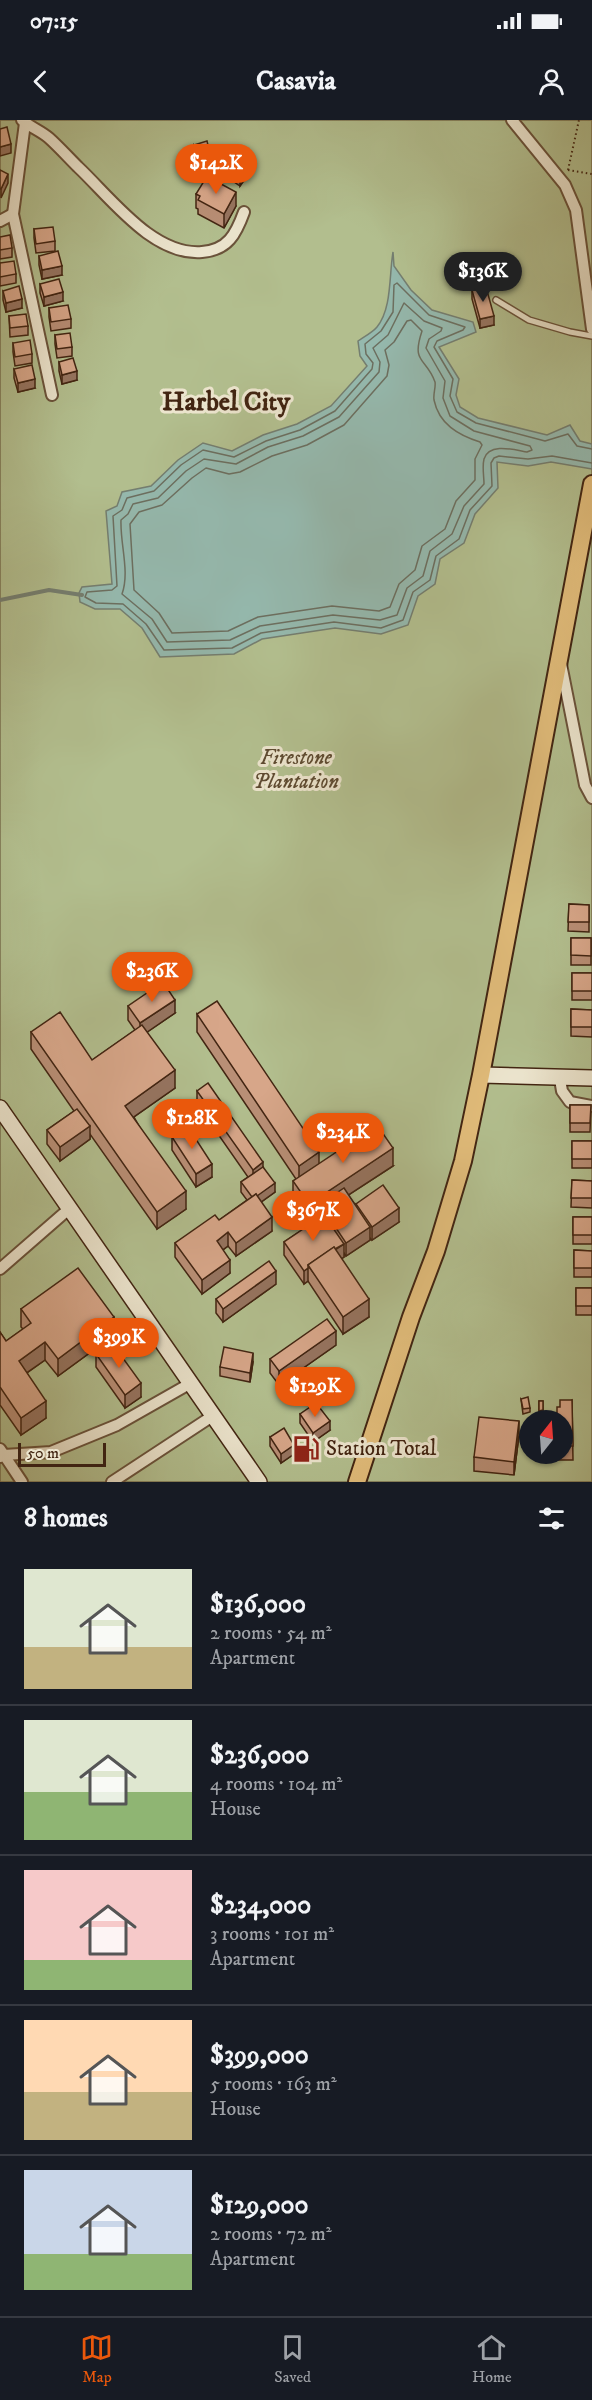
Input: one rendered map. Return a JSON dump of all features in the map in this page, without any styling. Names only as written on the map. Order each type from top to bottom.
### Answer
[{"type":"main road","points":[[357,1482],[411,1317],[436,1251],[463,1161],[592,484]]},
{"type":"main road","points":[[481,1075],[560,1079],[592,1078]]},
{"type":"main road","points":[[0,1108],[259,1482]]},
{"type":"street","points":[[512,120],[565,185],[576,210],[592,328]]},
{"type":"street","points":[[52,395],[13,214],[24,121],[47,137],[144,231],[168,247],[190,253],[213,251],[225,246],[237,232],[244,212]]},
{"type":"street","points":[[0,221],[13,214]]},
{"type":"street","points":[[559,653],[585,785],[592,798]]},
{"type":"street","points":[[560,1079],[562,1091],[570,1102],[592,1106]]},
{"type":"street","points":[[0,1269],[70,1208]]},
{"type":"street","points":[[1,1454],[51,1452],[117,1425],[191,1383]]},
{"type":"street","points":[[112,1482],[214,1415]]},
{"type":"street","points":[[1,1454],[22,1482]]},
{"type":"lane","points":[[496,300],[529,320],[592,336]]},
{"type":"path","points":[[565,185],[579,120]]},
{"type":"path","points":[[550,167],[592,174]]},
{"type":"green space","name":"Firestone Plantation","points":[[0,120],[592,120],[592,1482],[0,1482]]},
{"type":"water","points":[[393,252],[394,266],[411,290],[432,310],[473,322],[476,332],[439,347],[459,379],[456,395],[460,407],[478,418],[547,435],[570,425],[580,441],[592,444],[592,469],[551,462],[528,466],[497,462],[498,488],[475,514],[464,543],[440,559],[435,584],[418,596],[408,625],[381,634],[335,628],[262,639],[234,654],[160,657],[142,628],[120,609],[95,609],[80,602],[79,593],[82,587],[112,584],[106,511],[117,506],[122,492],[151,486],[178,460],[203,443],[232,451],[263,435],[297,424],[331,406],[367,366],[360,356],[358,341],[371,333],[382,320],[389,291]]},
{"type":"building","points":[[7,127],[11,144],[0,147],[0,129]]},
{"type":"building","points":[[207,141],[210,154],[197,157],[194,145]]},
{"type":"building","points":[[220,145],[249,163],[240,176],[212,158]]},
{"type":"building","points":[[0,170],[8,174],[1,189],[0,189]]},
{"type":"building","points":[[210,178],[236,192],[224,214],[198,200],[200,196],[196,194],[204,181],[208,182]]},
{"type":"building","points":[[53,227],[55,241],[36,244],[34,229]]},
{"type":"building","points":[[10,235],[12,248],[0,250],[0,237]]},
{"type":"building","points":[[58,251],[62,266],[42,270],[39,256]]},
{"type":"building","points":[[14,261],[16,274],[0,277],[0,263]]},
{"type":"building","points":[[59,279],[63,292],[44,297],[40,284]]},
{"type":"building","points":[[19,286],[22,299],[6,303],[3,291]]},
{"type":"building","points":[[486,287],[494,316],[480,319],[472,290]]},
{"type":"building","points":[[68,305],[71,319],[51,322],[49,308]]},
{"type":"building","points":[[26,314],[28,326],[10,328],[9,316]]},
{"type":"building","points":[[70,333],[72,347],[57,349],[55,335]]},
{"type":"building","points":[[30,340],[32,354],[15,357],[13,343]]},
{"type":"building","points":[[73,358],[77,371],[62,375],[59,362]]},
{"type":"building","points":[[32,365],[35,379],[18,383],[14,369]]},
{"type":"building","points":[[569,904],[589,905],[589,922],[568,922]]},
{"type":"building","points":[[571,938],[591,938],[591,956],[571,955]]},
{"type":"building","points":[[572,973],[592,973],[592,991],[572,991]]},
{"type":"building","points":[[163,982],[175,1000],[140,1023],[128,1006]]},
{"type":"building","points":[[217,1001],[319,1152],[299,1166],[197,1014]]},
{"type":"building","points":[[571,1009],[592,1010],[592,1027],[571,1027]]},
{"type":"building","points":[[60,1012],[92,1060],[142,1025],[175,1070],[125,1106],[186,1191],[157,1212],[31,1032]]},
{"type":"building","points":[[208,1083],[263,1162],[253,1170],[197,1091]]},
{"type":"building","points":[[570,1105],[591,1105],[590,1123],[570,1123]]},
{"type":"building","points":[[77,1109],[90,1126],[60,1147],[47,1130]]},
{"type":"building","points":[[377,1125],[393,1148],[309,1204],[293,1181]]},
{"type":"building","points":[[188,1127],[212,1164],[196,1174],[172,1137]]},
{"type":"building","points":[[572,1141],[592,1141],[592,1159],[572,1159]]},
{"type":"building","points":[[263,1167],[275,1183],[252,1197],[241,1182]]},
{"type":"building","points":[[572,1180],[592,1181],[592,1198],[571,1198]]},
{"type":"building","points":[[383,1185],[399,1208],[372,1227],[356,1204]]},
{"type":"building","points":[[344,1188],[370,1227],[346,1243],[320,1204]]},
{"type":"building","points":[[256,1194],[272,1217],[236,1243],[228,1232],[217,1241],[230,1260],[202,1280],[175,1243],[215,1215],[219,1220]]},
{"type":"building","points":[[324,1215],[344,1244],[335,1249],[334,1247],[308,1265],[304,1271],[284,1242]]},
{"type":"building","points":[[573,1217],[592,1217],[592,1235],[573,1235]]},
{"type":"building","points":[[334,1247],[369,1299],[343,1317],[308,1265]]},
{"type":"building","points":[[574,1250],[592,1251],[592,1268],[574,1268]]},
{"type":"building","points":[[269,1261],[276,1271],[223,1309],[216,1299]]},
{"type":"building","points":[[78,1268],[114,1317],[58,1359],[45,1342],[19,1361],[46,1401],[21,1418],[0,1387],[0,1332],[6,1341],[31,1323],[21,1309]]},
{"type":"building","points":[[576,1288],[592,1288],[592,1306],[576,1306]]},
{"type":"building","points":[[327,1319],[336,1331],[279,1371],[270,1359]]},
{"type":"building","points":[[112,1343],[141,1383],[125,1395],[96,1354]]},
{"type":"building","points":[[224,1347],[253,1353],[250,1373],[220,1367]]},
{"type":"building","points":[[528,1397],[530,1408],[523,1409],[521,1399]]},
{"type":"building","points":[[560,1400],[572,1400],[572,1410],[557,1410],[557,1407],[560,1407]]},
{"type":"building","points":[[539,1401],[543,1401],[543,1410],[539,1410]]},
{"type":"building","points":[[316,1403],[330,1421],[313,1433],[300,1414]]},
{"type":"building","points":[[479,1417],[519,1421],[514,1462],[474,1457]]},
{"type":"building","points":[[284,1428],[294,1445],[281,1454],[270,1437]]},
{"type":"waterway","points":[[0,600],[49,590],[82,595]]},
{"type":"place","name":"Station Total","points":[[306,1449]]},
{"type":"district","name":"Harbel City","points":[[226,402]]}]
